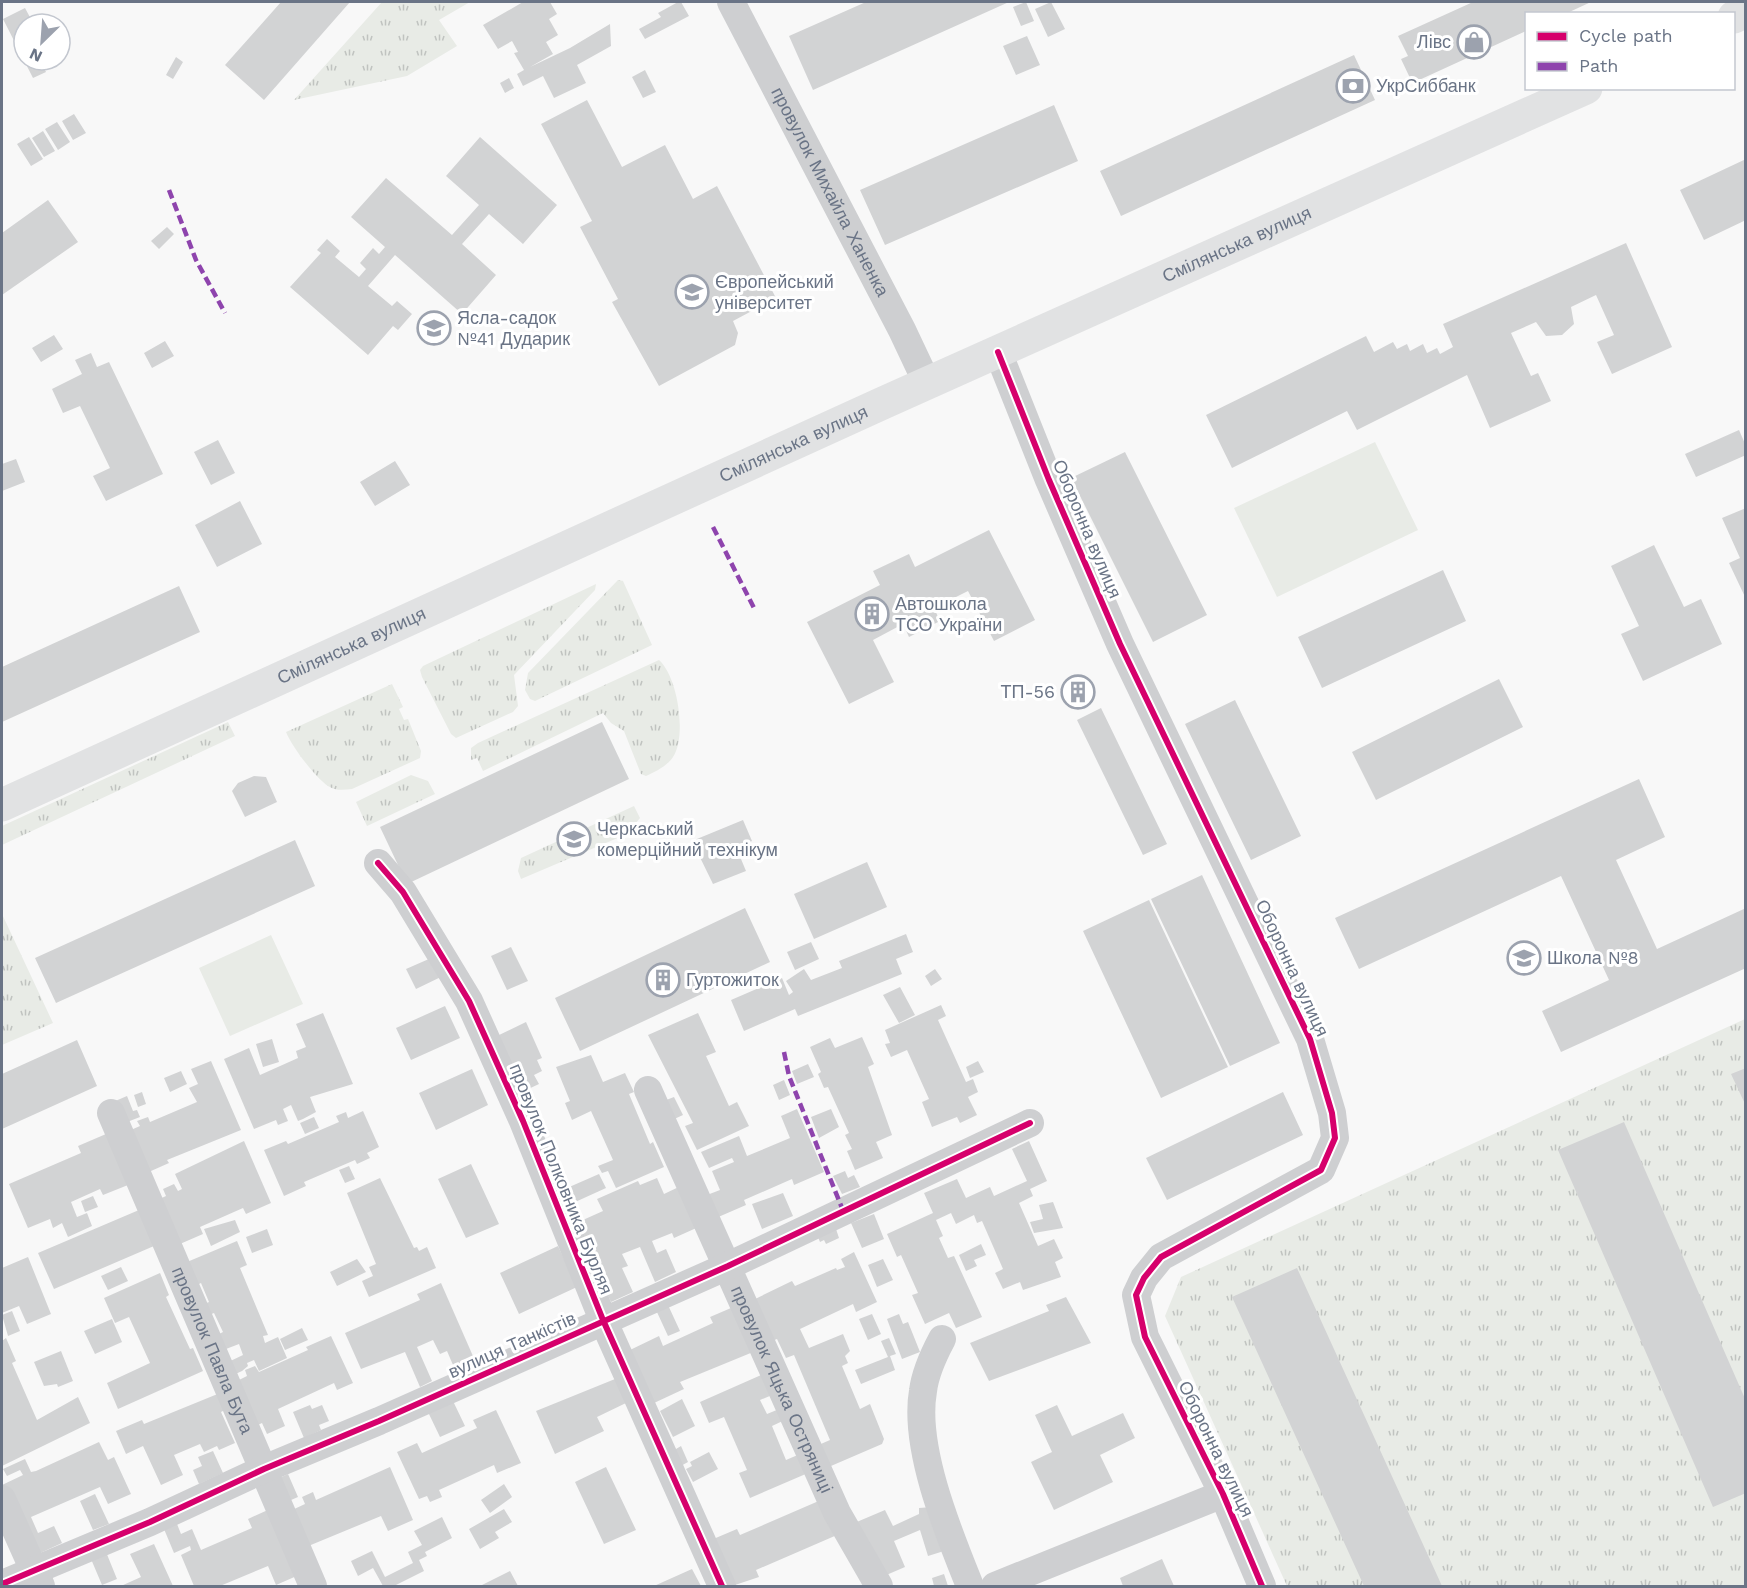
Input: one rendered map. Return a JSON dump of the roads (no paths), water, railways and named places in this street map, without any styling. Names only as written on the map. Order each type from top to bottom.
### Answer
[{"type":"main road","name":"Смілянська вулиця","points":[[2,804],[927,383],[1582,90]]},
{"type":"street","name":"провулок Михайла Ханенка","points":[[731,2],[902,330],[927,383]]},
{"type":"street","name":"Оборонна вулиця","points":[[998,352],[1049,480],[1120,645],[1310,1039],[1332,1113],[1335,1138],[1321,1170],[1161,1257],[1144,1278],[1136,1295],[1145,1337],[1223,1494],[1262,1587]]},
{"type":"street","name":"провулок Полковника Бурляя","points":[[378,863],[403,892],[469,1001],[523,1121],[603,1320],[722,1587]]},
{"type":"street","name":"провулок Яцька Остряниці","points":[[648,1090],[837,1513],[879,1587]]},
{"type":"street","name":"провулок Павла Бута","points":[[111,1113],[313,1587]]},
{"type":"street","name":"вулиця Танкістів","points":[[2,1584],[37,1579],[150,1522],[264,1469],[379,1421],[728,1266],[1030,1123]]},
{"type":"street","points":[[942,1339],[922,1391],[926,1449],[950,1536],[970,1587]]},
{"type":"street","points":[[995,1587],[1223,1494]]},
{"type":"street","points":[[2,1499],[37,1579]]},
{"type":"place","name":"Лівс","points":[[1474,42]]},
{"type":"place","name":"УкрСиббанк","points":[[1353,86]]},
{"type":"place","name":"Європейський університет","points":[[692,292]]},
{"type":"place","name":"Ясла-садок №41 Дударик","points":[[434,328]]},
{"type":"place","name":"Автошкола ТСО України","points":[[872,614]]},
{"type":"place","name":"ТП-56","points":[[1078,692]]},
{"type":"place","name":"Черкаський комерційний технікум","points":[[574,839]]},
{"type":"place","name":"Школа №8","points":[[1524,958]]},
{"type":"place","name":"Гуртожиток","points":[[663,980]]}]
